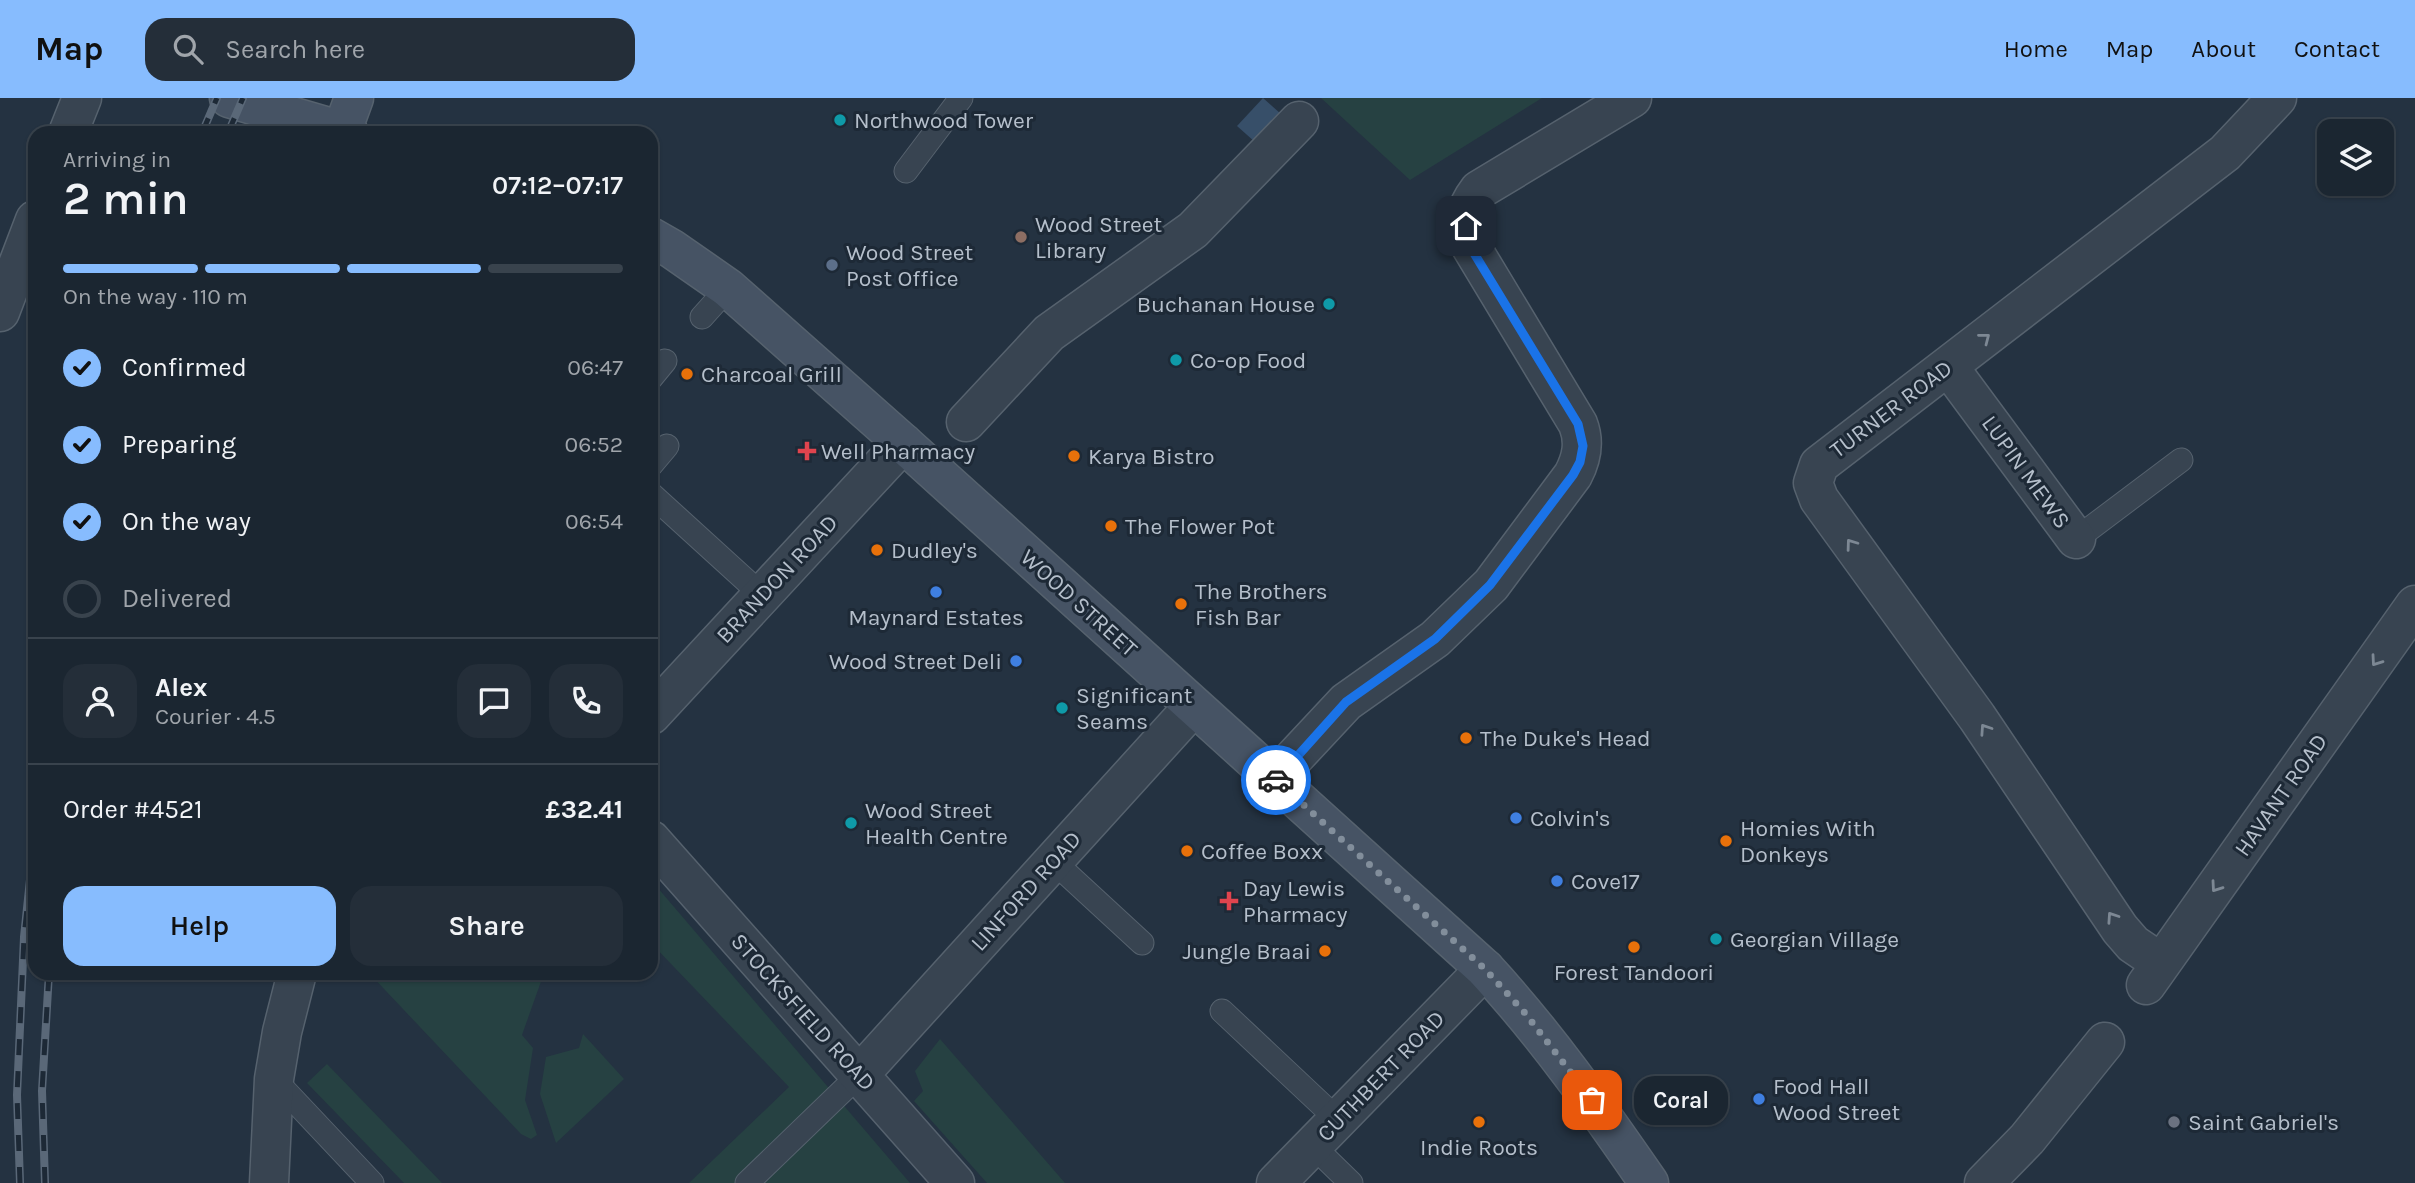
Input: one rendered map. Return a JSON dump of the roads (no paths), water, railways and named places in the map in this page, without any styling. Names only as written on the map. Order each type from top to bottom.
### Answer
[{"type":"main road","points":[[229,98],[348,121]]},
{"type":"main road","name":"WOOD STREET","points":[[658,242],[728,288],[1485,969],[1525,1013],[1592,1100],[1649,1183]]},
{"type":"street","points":[[71,126],[82,98]]},
{"type":"street","points":[[1275,778],[1346,702],[1435,639],[1490,585],[1556,499],[1580,462],[1583,446],[1578,424],[1469,245],[1465,217],[1468,205],[1479,190],[1632,98]]},
{"type":"street","name":"TURNER ROAD","points":[[2153,974],[1976,717],[1819,499],[1814,483],[1819,465],[2225,153],[2277,98]]},
{"type":"street","points":[[966,422],[1049,333],[1193,230],[1299,121]]},
{"type":"street","points":[[0,312],[28,238]]},
{"type":"street","name":"LUPIN MEWS","points":[[1948,366],[2076,539]]},
{"type":"street","name":"BRANDON ROAD","points":[[658,707],[903,443]]},
{"type":"street","name":"HAVANT ROAD","points":[[2153,974],[2415,605]]},
{"type":"street","name":"LINFORD ROAD","points":[[859,1074],[1193,707]]},
{"type":"street","name":"STOCKSFIELD ROAD","points":[[658,849],[955,1183]]},
{"type":"street","name":"CUTHBERT ROAD","points":[[1276,1183],[1485,969]]},
{"type":"street","points":[[269,1183],[274,1079],[295,980]]},
{"type":"street","points":[[1984,1183],[2027,1139],[2105,1042]]},
{"type":"lane","points":[[905,170],[961,98]]},
{"type":"lane","points":[[702,317],[728,288]]},
{"type":"lane","points":[[658,457],[667,446]]},
{"type":"lane","name":"LUPIN MEWS","points":[[2076,539],[2181,460]]},
{"type":"lane","points":[[658,500],[762,594]]},
{"type":"lane","points":[[1053,862],[1142,943]]},
{"type":"lane","points":[[1222,1011],[1325,1133],[1351,1183]]},
{"type":"lane","points":[[747,1183],[859,1074]]},
{"type":"lane","points":[[274,1079],[372,1183]]},
{"type":"water","points":[[1263,98],[1290,122],[1264,150],[1237,126]]},
{"type":"railway","points":[[205,126],[217,98]]},
{"type":"railway","points":[[231,126],[243,98]]},
{"type":"railway","points":[[20,1183],[17,1095],[28,899]]},
{"type":"railway","points":[[45,1183],[42,1091],[49,980]]},
{"type":"place","name":"Northwood Tower","points":[[840,120]]},
{"type":"place","name":"Wood Street Library","points":[[1021,237]]},
{"type":"place","name":"Wood Street Post Office","points":[[832,265]]},
{"type":"place","name":"Buchanan House","points":[[1329,304]]},
{"type":"place","name":"Co-op Food","points":[[1176,360]]},
{"type":"place","name":"Charcoal Grill","points":[[687,374]]},
{"type":"place","name":"Well Pharmacy","points":[[807,451]]},
{"type":"place","name":"Karya Bistro","points":[[1074,456]]},
{"type":"place","name":"The Flower Pot","points":[[1111,526]]},
{"type":"place","name":"Dudley's","points":[[877,550]]},
{"type":"place","name":"Maynard Estates","points":[[936,592]]},
{"type":"place","name":"The Brothers Fish Bar","points":[[1181,604]]},
{"type":"place","name":"Wood Street Deli","points":[[1016,661]]},
{"type":"place","name":"Significant Seams","points":[[1062,708]]},
{"type":"place","name":"The Duke's Head","points":[[1466,738]]},
{"type":"place","name":"Colvin's","points":[[1516,818]]},
{"type":"place","name":"Wood Street Health Centre","points":[[851,823]]},
{"type":"place","name":"Homies With Donkeys","points":[[1726,841]]},
{"type":"place","name":"Coffee Boxx","points":[[1187,851]]},
{"type":"place","name":"Cove17","points":[[1557,881]]},
{"type":"place","name":"Day Lewis Pharmacy","points":[[1229,901]]},
{"type":"place","name":"Georgian Village","points":[[1716,939]]},
{"type":"place","name":"Forest Tandoori","points":[[1634,947]]},
{"type":"place","name":"Jungle Braai","points":[[1325,951]]},
{"type":"place","name":"Food Hall Wood Street","points":[[1759,1099]]},
{"type":"place","name":"Coral","points":[[1592,1100]]},
{"type":"place","name":"Indie Roots","points":[[1479,1122]]},
{"type":"place","name":"Saint Gabriel's","points":[[2174,1122]]}]
